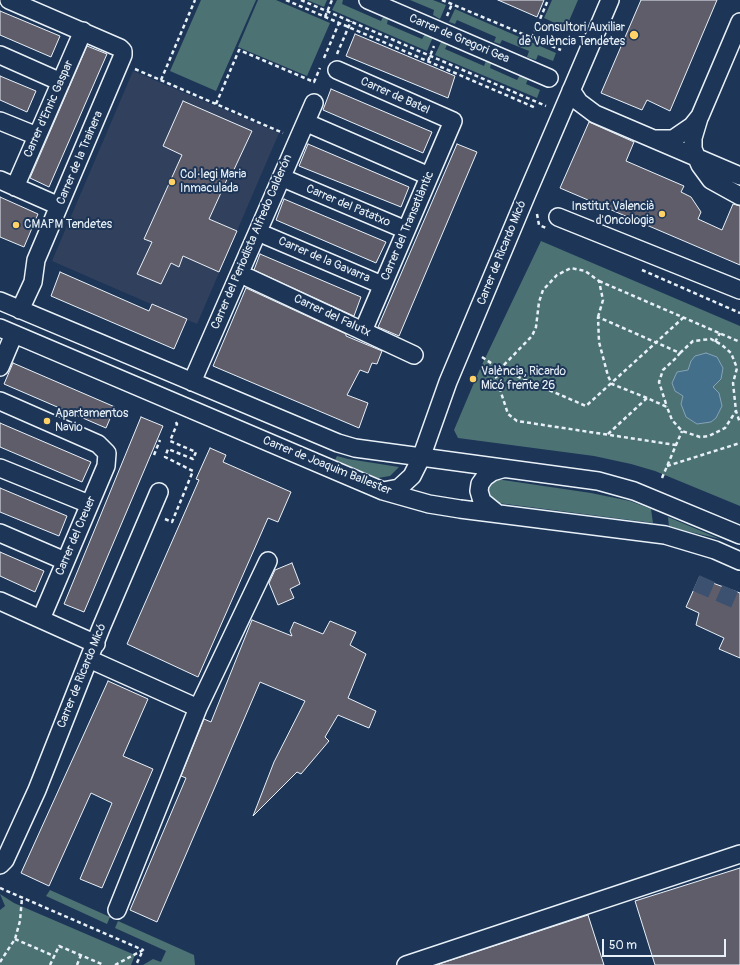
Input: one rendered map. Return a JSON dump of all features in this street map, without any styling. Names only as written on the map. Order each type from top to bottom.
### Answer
[{"type":"street","points":[[9,0],[83,31]]},
{"type":"street","name":"Carrer de Gregori Gea","points":[[368,0],[549,78]]},
{"type":"street","name":"Carrer de Ricardo Micó","points":[[383,491],[400,488],[412,476],[421,458],[448,382],[610,0]]},
{"type":"street","points":[[740,22],[700,116],[693,138],[693,149],[710,180],[740,196]]},
{"type":"street","name":"Carrer de la Trainera","points":[[20,310],[33,282],[36,260],[120,63],[123,51],[83,31]]},
{"type":"street","name":"Carrer d'Enric Gaspar","points":[[7,183],[37,136],[83,31]]},
{"type":"street","points":[[0,56],[61,82]]},
{"type":"street","name":"Carrer de Batel","points":[[337,70],[452,121]]},
{"type":"street","points":[[571,90],[579,102],[595,114],[740,176]]},
{"type":"street","name":"Carrer del Periodista Alfredo Calderón","points":[[192,382],[314,103]]},
{"type":"street","points":[[653,139],[673,139],[688,130],[700,116]]},
{"type":"street","points":[[0,121],[37,136]]},
{"type":"street","name":"Carrer del Transatlàntic","points":[[363,331],[452,121]]},
{"type":"street","points":[[314,126],[429,176]]},
{"type":"street","name":"Carrer del Patatxo","points":[[290,181],[406,230]]},
{"type":"street","points":[[7,183],[59,206]]},
{"type":"street","points":[[558,217],[740,290]]},
{"type":"street","name":"Carrer de la Gavarra","points":[[267,236],[382,285]]},
{"type":"street","name":"Carrer del Falutx","points":[[249,278],[414,355]]},
{"type":"street","name":"Carrer de Joaquim Ballester","points":[[0,301],[338,443],[355,448],[421,458],[598,481],[634,491],[740,535]]},
{"type":"street","points":[[0,367],[7,331]]},
{"type":"street","name":"Carrer de Joaquim Ballester","points":[[7,331],[383,491],[429,504],[665,535],[715,550],[740,561]]},
{"type":"street","name":"Carrer del Creuer","points":[[0,401],[98,444],[107,453],[106,466],[41,619]]},
{"type":"street","points":[[0,468],[90,504]]},
{"type":"street","points":[[498,514],[482,501],[479,491],[480,484],[485,477],[492,472],[502,469]]},
{"type":"street","name":"Carrer de Ricardo Micó","points":[[2,862],[37,790],[89,659],[159,492]]},
{"type":"street","points":[[0,533],[65,561]]},
{"type":"street","points":[[117,910],[198,708],[268,561]]},
{"type":"street","points":[[0,601],[96,644]]},
{"type":"street","points":[[89,659],[198,708]]},
{"type":"street","points":[[406,965],[740,854]]},
{"type":"path","points":[[161,80],[195,0]]},
{"type":"path","points":[[286,0],[536,108]]},
{"type":"path","points":[[301,0],[543,103],[548,109]]},
{"type":"path","points":[[325,17],[332,0]]},
{"type":"path","points":[[442,0],[561,50]]},
{"type":"path","points":[[532,38],[548,0]]},
{"type":"path","points":[[216,104],[239,50],[314,82],[339,23]]},
{"type":"path","points":[[132,68],[284,133]]},
{"type":"path","points":[[676,445],[512,419],[508,414],[496,377],[500,369],[532,336],[536,327],[539,302],[543,290],[556,276],[571,268],[585,271],[599,281],[720,332],[740,342]]},
{"type":"path","points":[[599,281],[602,300],[598,317],[600,342],[608,376],[612,384],[666,407]]},
{"type":"path","points":[[598,317],[680,353]]},
{"type":"path","points":[[482,357],[500,369],[586,406],[684,317]]},
{"type":"path","points":[[715,342],[720,332]]},
{"type":"path","points":[[736,411],[725,428],[710,436],[700,437],[682,431],[672,420],[660,388],[660,377],[663,370],[693,341],[711,339],[722,345],[731,353],[737,368],[733,383],[736,411],[740,423]]},
{"type":"path","points":[[735,396],[740,398]]},
{"type":"path","points":[[607,435],[647,398]]},
{"type":"path","points":[[169,419],[177,424],[170,441],[196,452],[193,459],[168,449],[165,456],[193,471],[172,522]]},
{"type":"path","points":[[662,478],[682,431]]},
{"type":"path","points":[[154,455],[160,440]]},
{"type":"path","points":[[668,466],[740,443]]},
{"type":"path","points":[[0,888],[143,950]]},
{"type":"path","points":[[0,962],[15,939],[20,921],[22,898]]},
{"type":"path","points":[[15,939],[54,956]]},
{"type":"path","points":[[50,965],[59,946],[104,965]]},
{"type":"path","points":[[115,965],[143,950]]},
{"type":"path","points":[[136,965],[143,950]]},
{"type":"path","points":[[77,965],[81,955]]},
{"type":"shaded area","name":"Col·legi Maria Inmaculada","points":[[133,71],[279,133],[197,324],[52,261]]},
{"type":"shaded area","points":[[706,353],[717,357],[723,368],[721,379],[713,387],[719,393],[722,406],[716,418],[711,422],[697,424],[686,417],[681,404],[683,396],[675,391],[672,383],[677,372],[688,370],[691,361],[695,356]]},
{"type":"green space","points":[[201,0],[256,0],[216,91],[170,71]]},
{"type":"green space","points":[[258,0],[276,0],[330,23],[307,76],[238,47]]},
{"type":"green space","points":[[307,0],[327,0],[324,7]]},
{"type":"green space","points":[[337,0],[343,0],[342,4],[381,21],[383,17],[388,19],[387,24],[422,39],[425,34],[433,37],[427,51],[332,10]]},
{"type":"green space","points":[[410,0],[433,0],[446,5],[440,19],[433,15],[434,10]]},
{"type":"green space","points":[[552,0],[578,0],[566,28],[544,18]]},
{"type":"green space","points":[[455,9],[556,53],[553,61],[538,55],[536,60],[527,57],[529,51],[502,40],[500,44],[494,42],[496,37],[457,20],[455,24],[449,22]]},
{"type":"green space","points":[[441,42],[447,45],[445,49],[484,66],[486,61],[491,64],[490,68],[517,80],[520,75],[528,79],[526,84],[540,90],[537,98],[435,55]]},
{"type":"green space","points":[[541,241],[740,326],[740,506],[655,471],[631,464],[594,456],[458,438],[454,430],[479,371]]},
{"type":"green space","points":[[337,456],[399,467],[390,476],[378,478],[335,460]]},
{"type":"green space","points":[[494,480],[591,493],[630,501],[651,509],[653,523],[498,503],[492,501],[488,497],[487,487]]},
{"type":"green space","points":[[668,517],[720,539],[669,527]]},
{"type":"green space","points":[[50,890],[110,917],[107,924],[46,896]]},
{"type":"green space","points":[[0,894],[14,903],[135,955],[131,965],[0,965],[0,910],[5,906]]},
{"type":"green space","points":[[118,921],[194,955],[195,965],[143,965],[153,959],[161,962],[166,951],[115,928]]},
{"type":"building","points":[[498,0],[544,0],[537,17]]},
{"type":"building","points":[[641,0],[717,0],[670,111],[647,100],[642,110],[601,93]]},
{"type":"building","points":[[0,11],[60,36],[51,57],[0,35]]},
{"type":"building","points":[[355,34],[455,76],[448,98],[346,56]]},
{"type":"building","points":[[87,46],[107,54],[49,187],[30,178]]},
{"type":"building","points":[[0,76],[36,91],[27,112],[0,100]]},
{"type":"building","points":[[331,89],[432,132],[423,153],[323,110]]},
{"type":"building","points":[[183,101],[252,131],[231,176],[229,175],[209,219],[237,231],[219,272],[183,256],[179,267],[171,263],[161,284],[137,274],[152,242],[144,239],[182,155],[163,146]]},
{"type":"building","points":[[589,122],[634,142],[626,161],[684,186],[681,192],[691,197],[701,212],[698,219],[722,230],[733,204],[740,206],[740,265],[560,188]]},
{"type":"building","points":[[308,144],[409,187],[401,207],[299,166]]},
{"type":"building","points":[[457,144],[477,152],[399,336],[378,327]]},
{"type":"building","name":"CMAPM Tendetes","points":[[0,197],[38,214],[24,247],[0,237]]},
{"type":"building","points":[[284,199],[386,242],[376,263],[276,220]]},
{"type":"building","points":[[260,254],[361,297],[354,316],[254,270]]},
{"type":"building","points":[[60,272],[149,311],[152,304],[187,319],[174,349],[51,296]]},
{"type":"building","points":[[246,288],[346,334],[346,336],[382,351],[377,364],[372,363],[368,373],[360,370],[347,395],[368,403],[359,428],[213,366]]},
{"type":"building","points":[[13,363],[115,407],[106,428],[4,384]]},
{"type":"building","points":[[141,417],[163,426],[84,612],[64,604]]},
{"type":"building","points":[[0,423],[91,462],[82,482],[0,447]]},
{"type":"building","points":[[210,448],[226,455],[223,462],[291,492],[278,522],[268,518],[198,677],[127,644],[199,480],[196,479]]},
{"type":"building","points":[[0,488],[67,516],[59,536],[0,512]]},
{"type":"building","points":[[0,552],[44,571],[35,592],[0,576]]},
{"type":"building","points":[[292,563],[300,584],[290,589],[294,598],[278,605],[269,583],[275,570]]},
{"type":"building","points":[[699,578],[740,593],[740,658],[719,649],[724,638],[696,625],[699,613],[686,607]]},
{"type":"building","points":[[252,620],[292,636],[290,631],[294,622],[323,634],[330,621],[356,632],[350,645],[366,654],[348,698],[376,711],[369,728],[338,715],[325,737],[329,741],[301,774],[297,772],[253,816],[274,762],[305,701],[260,682],[157,922],[130,910],[186,778],[181,776],[204,719],[211,722]]},
{"type":"building","points":[[108,681],[148,699],[123,756],[153,769],[102,888],[80,879],[112,803],[91,793],[49,886],[21,873]]},
{"type":"building","points":[[740,868],[740,965],[655,965],[635,901]]},
{"type":"building","points":[[588,915],[604,965],[439,965],[439,964]]},
{"type":"tunnel","points":[[696,583],[740,602]]},
{"type":"place","name":"Consultori Auxiliar de València Tendetes","points":[[634,35]]},
{"type":"place","name":"Col·legi Maria Inmaculada","points":[[172,182]]},
{"type":"place","name":"Institut Valencià d'Oncologia","points":[[662,214]]},
{"type":"place","name":"CMAPM Tendetes","points":[[16,225]]},
{"type":"place","name":"València, Ricardo Micó frente 26","points":[[473,379]]},
{"type":"place","name":"Apartamentos Navio","points":[[47,421]]}]
